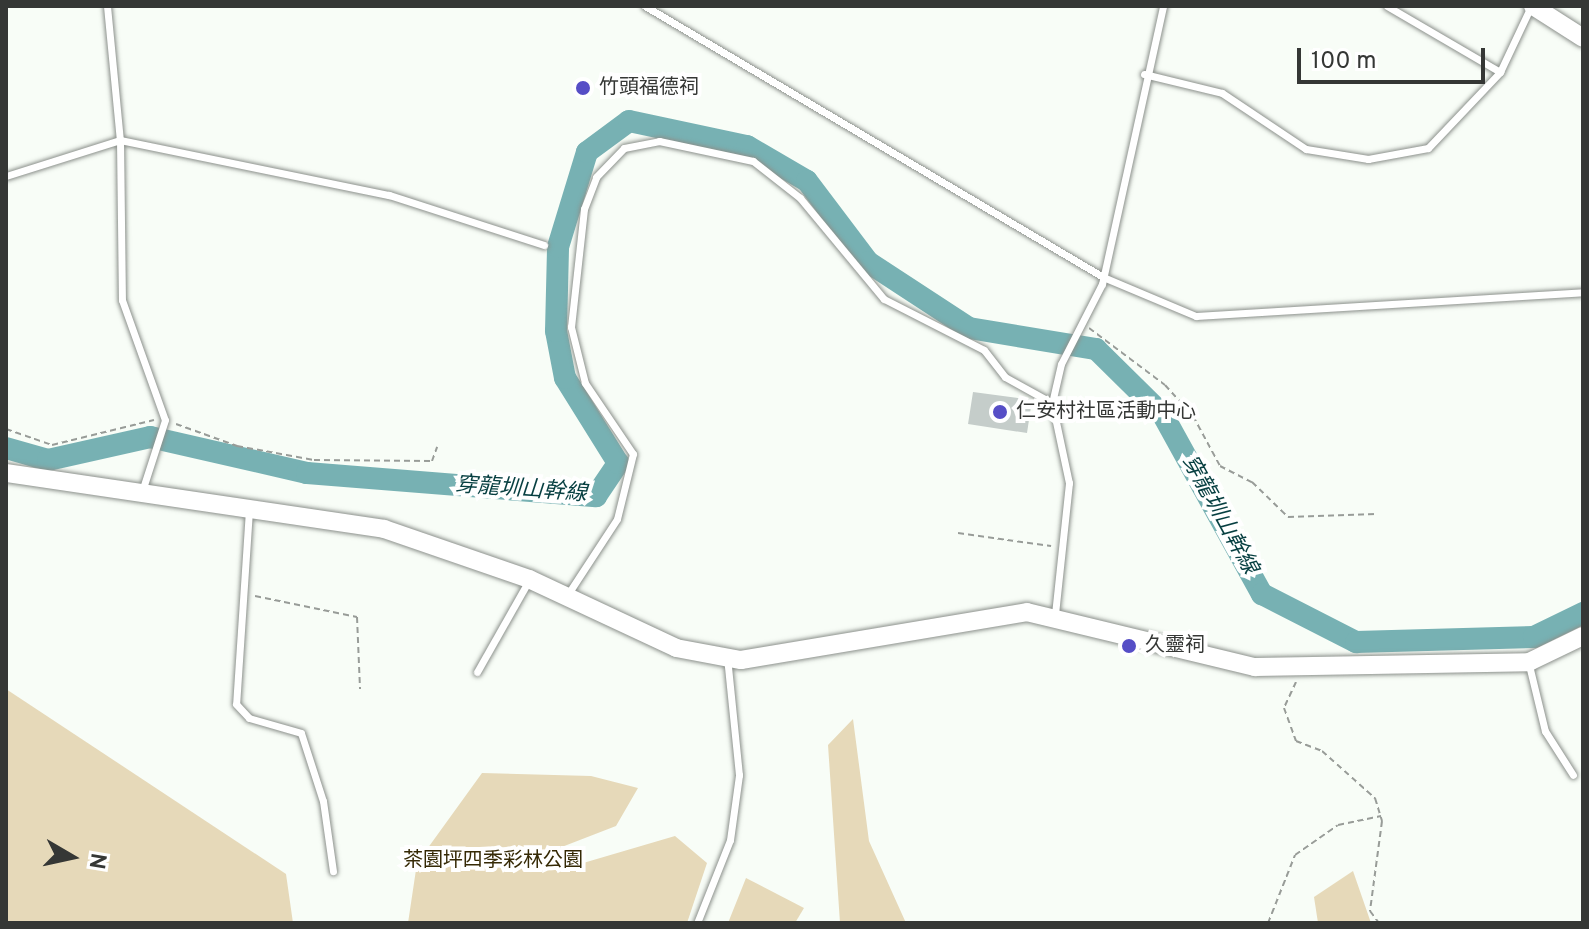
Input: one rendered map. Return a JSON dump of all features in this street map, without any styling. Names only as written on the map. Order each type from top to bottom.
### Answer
[{"type":"street","points":[[1532,6],[1583,38]]},
{"type":"street","points":[[6,473],[384,529],[529,579],[676,648],[727,656],[1027,612],[1055,614],[1255,667],[1529,662],[1583,636]]},
{"type":"lane","points":[[107,6],[120,140],[122,300],[165,422],[142,493]]},
{"type":"lane","points":[[645,6],[1103,277],[1196,316],[1583,292]]},
{"type":"lane","points":[[1055,614],[1069,483],[1052,403],[1061,364],[1103,277],[1144,74],[1163,6]]},
{"type":"lane","points":[[1387,6],[1500,72]]},
{"type":"lane","points":[[1144,74],[1222,93],[1306,149],[1368,159],[1428,148],[1500,72],[1532,6]]},
{"type":"lane","points":[[6,176],[120,140],[389,195],[544,245]]},
{"type":"lane","points":[[566,598],[617,519],[633,454],[585,383],[571,327],[584,209],[596,177],[624,148],[659,141],[753,161],[800,198],[884,299],[984,350],[1005,377],[1052,403]]},
{"type":"lane","points":[[249,508],[236,704],[249,718],[301,733],[323,801],[333,871]]},
{"type":"lane","points":[[477,672],[529,579]]},
{"type":"lane","points":[[697,923],[730,840],[739,775],[727,656]]},
{"type":"lane","points":[[1529,662],[1545,731],[1573,775]]},
{"type":"path","points":[[1081,323],[1165,385],[1193,416],[1220,466],[1252,482],[1288,517],[1376,514]]},
{"type":"path","points":[[6,429],[52,445],[135,419],[165,422],[237,446],[314,460],[432,461],[437,447]]},
{"type":"path","points":[[958,533],[1060,547]]},
{"type":"path","points":[[242,592],[288,608],[357,617],[360,689]]},
{"type":"path","points":[[1302,666],[1284,708],[1296,741],[1322,751],[1375,798],[1381,816],[1370,911],[1379,923]]},
{"type":"path","points":[[1268,923],[1295,855],[1338,825],[1381,816]]},
{"type":"green space","points":[[6,689],[286,874],[293,923],[6,923]]},
{"type":"green space","points":[[853,719],[869,841],[906,923],[840,923],[828,745]]},
{"type":"green space","name":"茶園坪四季彩林公園","points":[[482,773],[591,776],[638,788],[616,826],[554,850],[556,871],[675,836],[707,863],[687,923],[408,923],[417,863]]},
{"type":"green space","points":[[1353,871],[1371,923],[1318,923],[1314,897]]},
{"type":"green space","points":[[746,878],[804,908],[795,923],[728,923]]},
{"type":"building","name":"仁安村社區活動中心","points":[[973,392],[1032,400],[1027,433],[968,424]]},
{"type":"waterway","name":"穿龍圳山幹線","points":[[6,448],[48,460],[150,437],[307,473],[596,496],[618,463],[565,378],[556,331],[558,247],[587,152],[629,121],[747,146],[807,181],[868,262],[969,328],[1096,349],[1163,415],[1262,594],[1356,642],[1534,637],[1583,613]]},
{"type":"place","name":"竹頭福德祠","points":[[583,88]]},
{"type":"place","name":"仁安村社區活動中心","points":[[1000,412]]},
{"type":"place","name":"久靈祠","points":[[1129,646]]}]
